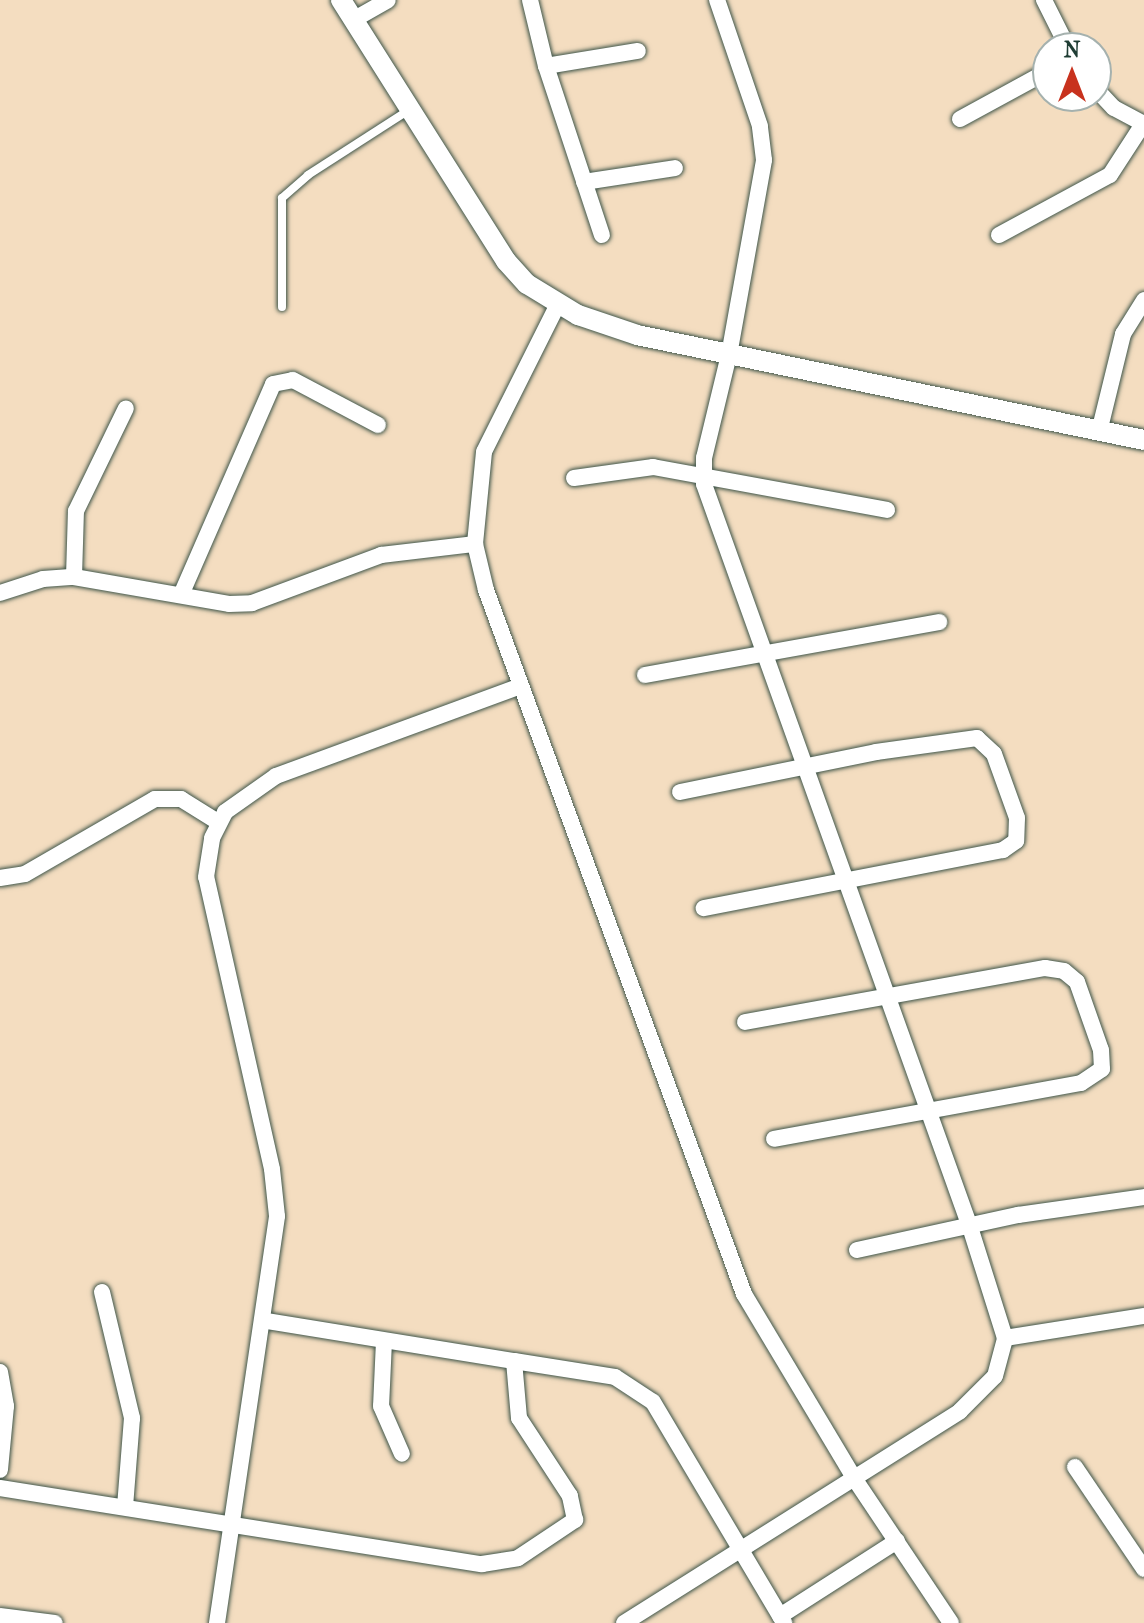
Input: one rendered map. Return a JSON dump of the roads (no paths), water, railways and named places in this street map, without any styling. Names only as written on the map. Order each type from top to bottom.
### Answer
[{"type":"street","points":[[341,0],[506,261],[527,284],[558,304],[637,335],[1144,440]]},
{"type":"street","points":[[353,20],[388,0]]},
{"type":"street","points":[[530,0],[546,66],[602,235]]},
{"type":"street","points":[[624,1623],[740,1546],[854,1478],[981,1395],[1004,1356],[1005,1338],[970,1227],[801,766],[702,472],[729,355],[764,160],[760,126],[717,0]]},
{"type":"street","points":[[1044,0],[1060,32]]},
{"type":"street","points":[[546,66],[638,51]]},
{"type":"street","points":[[960,119],[1032,80]]},
{"type":"street","points":[[999,235],[1110,175],[1144,124],[1112,106]]},
{"type":"street","points":[[584,182],[675,168]]},
{"type":"street","points":[[1099,432],[1123,334],[1144,300]]},
{"type":"street","points":[[558,304],[488,439],[480,468],[475,544],[520,686],[734,1271],[854,1478],[951,1623]]},
{"type":"street","points":[[181,595],[273,384],[293,380],[378,425]]},
{"type":"street","points":[[74,577],[76,511],[126,408]]},
{"type":"street","points":[[574,478],[653,467],[702,472],[887,510]]},
{"type":"street","points":[[0,593],[43,579],[74,577],[252,603],[381,555],[475,544]]},
{"type":"street","points":[[645,675],[939,622]]},
{"type":"street","points":[[217,1623],[266,1321],[277,1197],[206,877],[206,856],[218,822],[247,793],[276,776],[520,686]]},
{"type":"street","points":[[680,792],[801,766],[977,738],[991,748],[1008,786],[1018,834],[1010,846],[704,908]]},
{"type":"street","points":[[0,878],[25,874],[155,799],[181,799],[218,822]]},
{"type":"street","points":[[745,1022],[1045,968],[1073,977],[1086,1002],[1103,1063],[1094,1079],[774,1139]]},
{"type":"street","points":[[857,1250],[1144,1197]]},
{"type":"street","points":[[102,1292],[132,1418],[125,1506]]},
{"type":"street","points":[[1005,1338],[1144,1316]]},
{"type":"street","points":[[266,1321],[615,1377],[642,1391],[671,1427],[782,1619],[897,1541]]},
{"type":"street","points":[[384,1341],[381,1406],[402,1454]]},
{"type":"street","points":[[0,1488],[482,1564],[518,1558],[551,1540],[573,1523],[575,1508],[519,1418],[514,1361]]},
{"type":"street","points":[[0,1372],[6,1406],[0,1470]]},
{"type":"street","points":[[1075,1467],[1144,1569]]},
{"type":"street","points":[[0,1616],[49,1623]]},
{"type":"lane","points":[[282,307],[282,198],[308,175],[409,110]]}]
